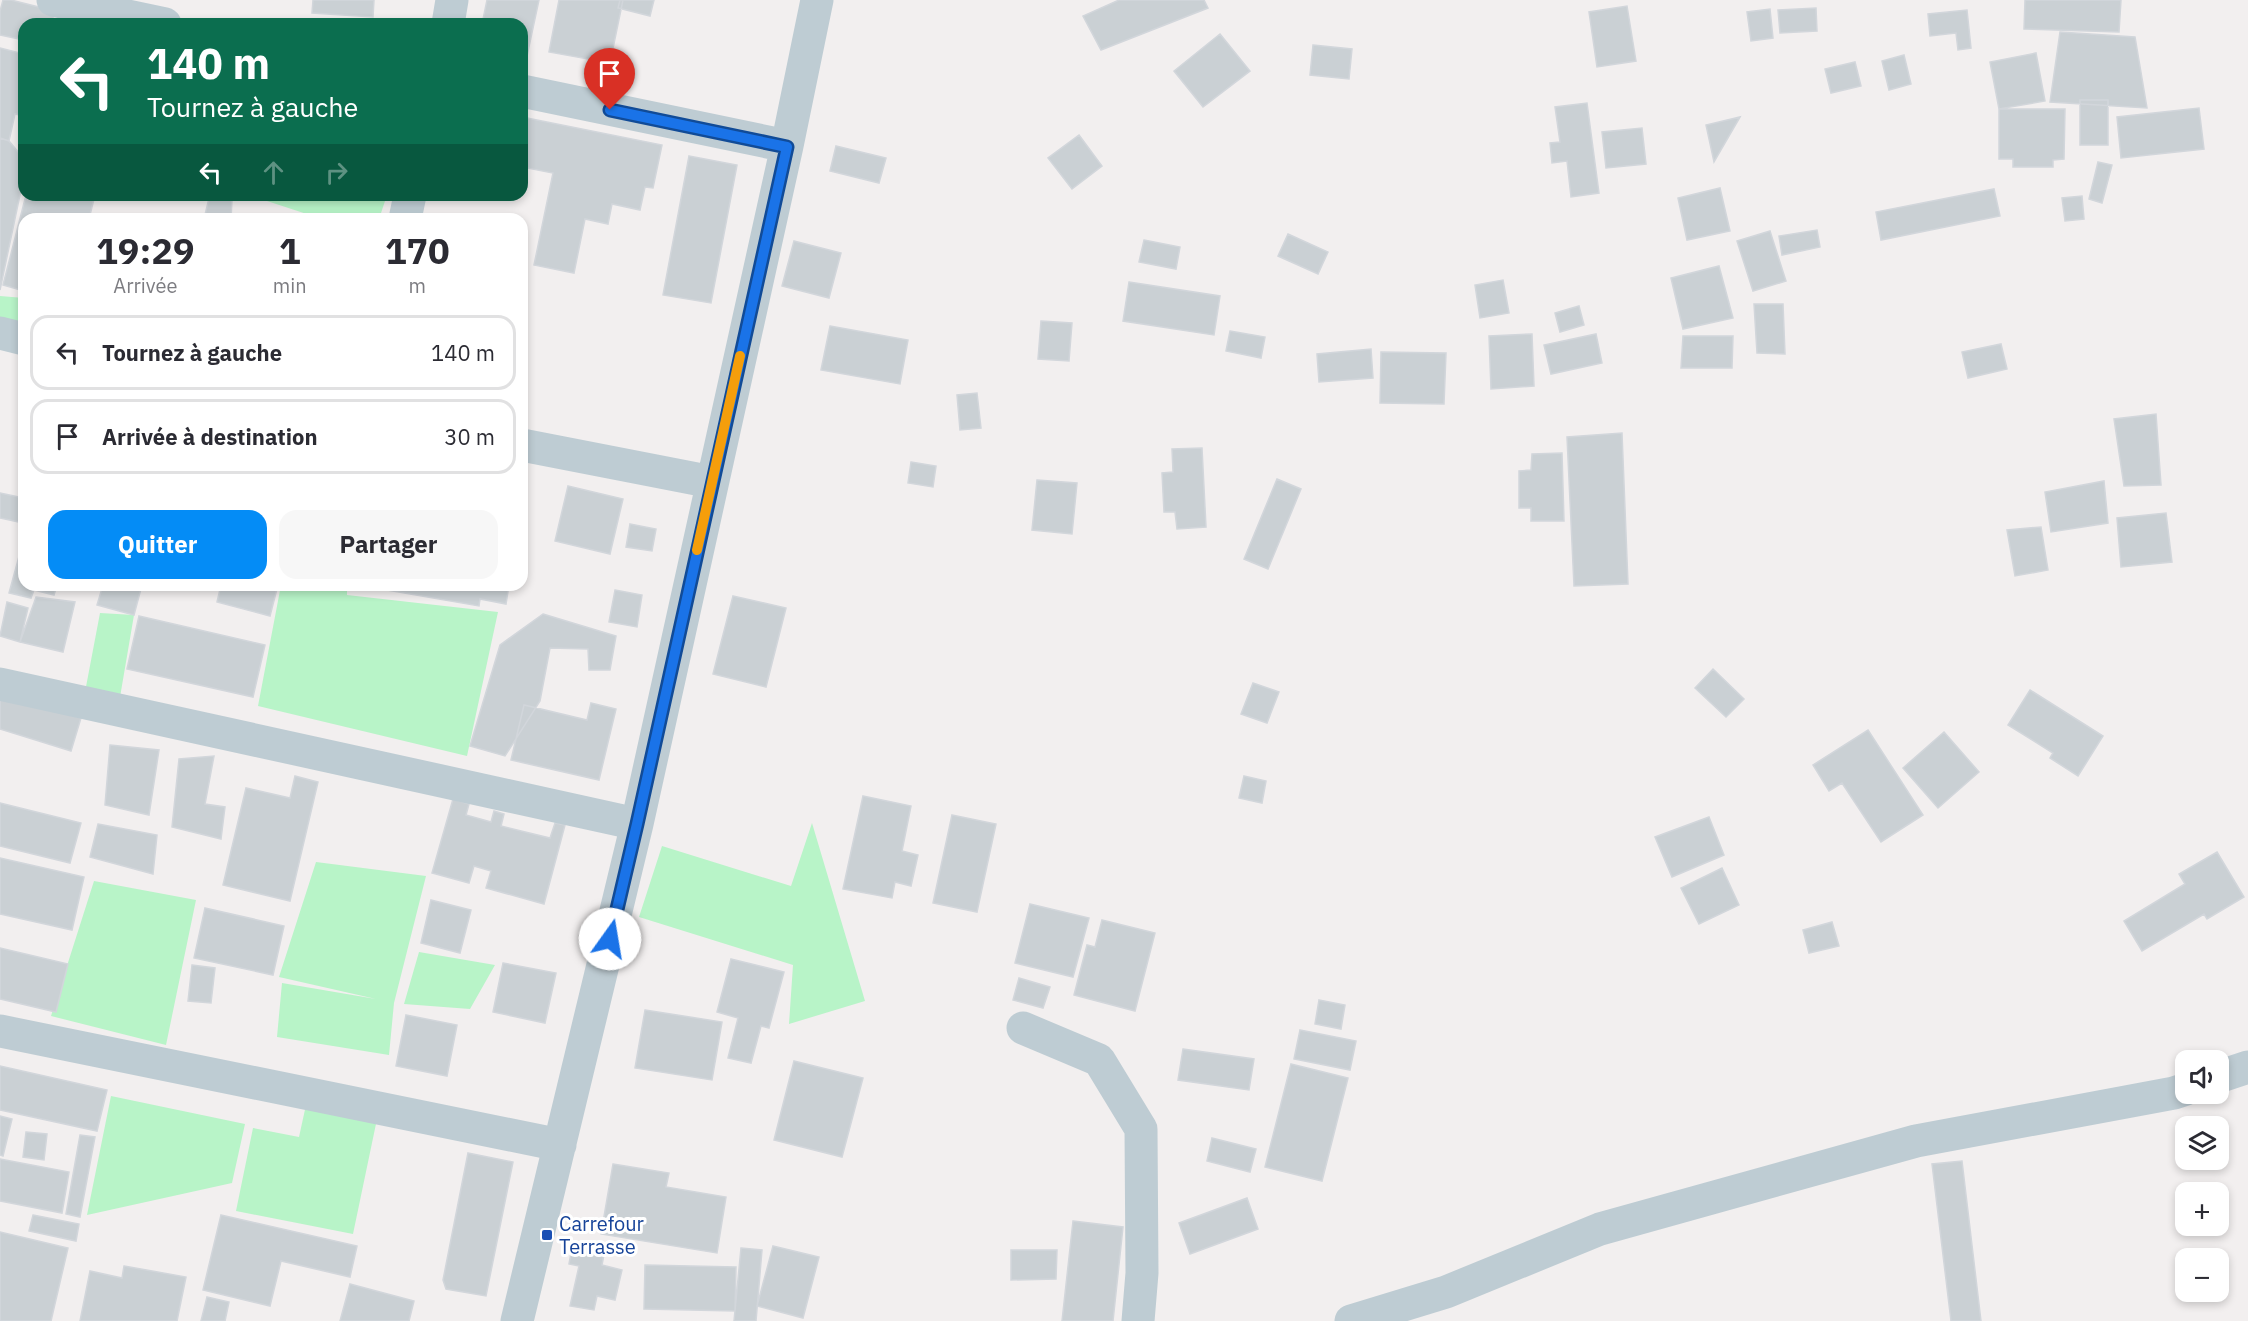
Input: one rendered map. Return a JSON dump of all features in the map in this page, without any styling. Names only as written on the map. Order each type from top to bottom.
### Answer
[{"type":"street","points":[[53,0],[137,18]]},
{"type":"street","points":[[449,18],[452,0]]},
{"type":"street","points":[[517,1321],[637,824],[787,147],[817,0]]},
{"type":"street","points":[[528,92],[787,147]]},
{"type":"street","points":[[0,333],[18,338]]},
{"type":"street","points":[[528,446],[712,482]]},
{"type":"street","points":[[0,684],[637,824]]},
{"type":"street","points":[[1023,1028],[1099,1060],[1141,1129],[1142,1273],[1138,1321]]},
{"type":"street","points":[[0,1031],[561,1145]]},
{"type":"street","points":[[2229,1073],[2248,1067]]},
{"type":"street","points":[[1351,1321],[1446,1292],[1600,1229],[1623,1222],[1916,1141],[2175,1093]]},
{"type":"green space","points":[[267,201],[385,201],[381,213],[304,213]]},
{"type":"green space","points":[[0,296],[18,298],[18,323],[0,319]]},
{"type":"green space","points":[[280,591],[347,591],[347,595],[498,612],[467,756],[258,706]]},
{"type":"green space","points":[[100,613],[134,615],[119,703],[85,692]]},
{"type":"green space","points":[[812,823],[865,1001],[789,1024],[793,965],[639,917],[662,846],[791,886]]},
{"type":"green space","points":[[316,862],[426,876],[394,1003],[389,1055],[277,1037],[282,983],[376,999],[279,977]]},
{"type":"green space","points":[[94,881],[196,900],[166,1045],[51,1016]]},
{"type":"green space","points":[[419,952],[495,965],[470,1009],[404,1004]]},
{"type":"green space","points":[[111,1096],[245,1124],[232,1183],[87,1215]]},
{"type":"green space","points":[[306,1105],[377,1119],[353,1234],[236,1211],[253,1128],[299,1137]]},
{"type":"building","points":[[3,0],[11,0],[55,11],[53,18],[18,18],[18,39],[0,35],[0,11]]},
{"type":"building","points":[[313,0],[374,0],[373,17],[312,13]]},
{"type":"building","points":[[487,0],[539,0],[528,51],[528,18],[483,18]]},
{"type":"building","points":[[559,0],[623,0],[610,63],[549,52]]},
{"type":"building","points":[[620,0],[654,0],[650,16],[618,8]]},
{"type":"building","points":[[1119,0],[1204,0],[1208,8],[1101,50],[1083,16]]},
{"type":"building","points":[[2025,0],[2121,0],[2119,32],[2024,29]]},
{"type":"building","points":[[1627,6],[1636,61],[1597,67],[1589,12]]},
{"type":"building","points":[[1816,8],[1817,31],[1780,33],[1778,10]]},
{"type":"building","points":[[1770,9],[1773,38],[1751,41],[1747,12]]},
{"type":"building","points":[[1967,10],[1971,48],[1958,50],[1956,33],[1930,36],[1928,14]]},
{"type":"building","points":[[2060,32],[2135,37],[2147,108],[2050,102]]},
{"type":"building","points":[[1220,34],[1250,71],[1203,107],[1174,71]]},
{"type":"building","points":[[1313,45],[1352,49],[1349,79],[1310,75]]},
{"type":"building","points":[[0,48],[18,52],[18,115],[15,114],[9,141],[0,138]]},
{"type":"building","points":[[2036,53],[2045,101],[1999,109],[1990,62]]},
{"type":"building","points":[[1904,55],[1911,84],[1889,90],[1882,61]]},
{"type":"building","points":[[1855,62],[1861,86],[1831,93],[1825,69]]},
{"type":"building","points":[[2080,100],[2108,100],[2108,145],[2080,145]]},
{"type":"building","points":[[1587,103],[1599,193],[1571,197],[1567,161],[1552,163],[1550,143],[1560,142],[1555,107]]},
{"type":"building","points":[[2199,108],[2204,149],[2121,158],[2117,117]]},
{"type":"building","points":[[1999,109],[2065,109],[2064,159],[2053,160],[2053,167],[2013,167],[2013,159],[1999,159]]},
{"type":"building","points":[[1740,117],[1714,162],[1706,125]]},
{"type":"building","points":[[528,118],[662,145],[653,188],[645,187],[640,210],[612,204],[608,224],[585,219],[574,273],[534,265],[553,173],[528,168]]},
{"type":"building","points":[[1642,128],[1646,164],[1606,168],[1602,132]]},
{"type":"building","points":[[1079,135],[1102,166],[1072,189],[1048,158]]},
{"type":"building","points":[[0,138],[9,141],[18,152],[19,201],[0,290]]},
{"type":"building","points":[[836,146],[886,158],[879,183],[830,171]]},
{"type":"building","points":[[689,156],[737,165],[711,303],[663,295]]},
{"type":"building","points":[[2098,162],[2112,165],[2102,203],[2089,199]]},
{"type":"building","points":[[1720,188],[1730,231],[1687,240],[1678,198]]},
{"type":"building","points":[[1994,189],[2000,216],[1881,240],[1876,212]]},
{"type":"building","points":[[2082,196],[2084,219],[2065,221],[2062,198]]},
{"type":"building","points":[[24,201],[94,201],[90,213],[21,213]]},
{"type":"building","points":[[208,201],[232,201],[231,213],[205,213]]},
{"type":"building","points":[[18,226],[18,289],[3,285]]},
{"type":"building","points":[[1817,230],[1820,247],[1782,255],[1779,236]]},
{"type":"building","points":[[1770,231],[1786,281],[1753,291],[1737,241]]},
{"type":"building","points":[[1288,234],[1328,252],[1318,274],[1278,256]]},
{"type":"building","points":[[1144,240],[1180,247],[1176,269],[1139,262]]},
{"type":"building","points":[[794,241],[841,253],[829,298],[782,286]]},
{"type":"building","points":[[1719,266],[1733,318],[1683,329],[1671,278]]},
{"type":"building","points":[[1503,280],[1509,313],[1480,318],[1475,285]]},
{"type":"building","points":[[1129,282],[1220,296],[1214,335],[1123,321]]},
{"type":"building","points":[[1754,304],[1783,304],[1785,354],[1757,353]]},
{"type":"building","points":[[1579,306],[1584,325],[1560,332],[1555,313]]},
{"type":"building","points":[[1041,321],[1072,323],[1069,361],[1038,359]]},
{"type":"building","points":[[830,326],[908,340],[900,384],[821,370]]},
{"type":"building","points":[[1230,331],[1265,337],[1261,358],[1226,351]]},
{"type":"building","points":[[1532,334],[1534,386],[1491,389],[1489,336]]},
{"type":"building","points":[[1596,334],[1602,363],[1551,374],[1544,345]]},
{"type":"building","points":[[1683,336],[1733,336],[1732,368],[1681,368]]},
{"type":"building","points":[[2001,344],[2007,369],[1968,378],[1962,352]]},
{"type":"building","points":[[1371,349],[1373,378],[1319,382],[1317,354]]},
{"type":"building","points":[[1381,352],[1446,353],[1444,404],[1380,403]]},
{"type":"building","points":[[977,393],[981,428],[960,430],[957,395]]},
{"type":"building","points":[[2156,414],[2161,485],[2124,486],[2114,419]]},
{"type":"building","points":[[1622,433],[1628,584],[1574,586],[1567,437]]},
{"type":"building","points":[[1202,448],[1206,527],[1177,529],[1175,512],[1164,512],[1162,473],[1173,472],[1172,449]]},
{"type":"building","points":[[1562,453],[1564,521],[1531,521],[1531,508],[1519,508],[1519,471],[1531,470],[1532,454]]},
{"type":"building","points":[[911,462],[936,466],[933,487],[908,483]]},
{"type":"building","points":[[1277,479],[1301,489],[1268,569],[1244,559]]},
{"type":"building","points":[[1037,480],[1077,483],[1072,534],[1032,530]]},
{"type":"building","points":[[2104,481],[2108,523],[2051,532],[2045,492]]},
{"type":"building","points":[[568,486],[623,499],[610,554],[555,541]]},
{"type":"building","points":[[0,493],[18,497],[18,522],[0,518]]},
{"type":"building","points":[[2166,513],[2172,562],[2121,567],[2117,518]]},
{"type":"building","points":[[630,524],[656,529],[652,551],[626,547]]},
{"type":"building","points":[[2041,527],[2048,570],[2015,576],[2007,530]]},
{"type":"building","points":[[18,560],[18,591],[34,591],[31,598],[9,593]]},
{"type":"building","points":[[615,590],[642,595],[637,627],[609,622]]},
{"type":"building","points":[[38,591],[55,591],[54,595]]},
{"type":"building","points":[[101,591],[140,591],[134,615],[97,605]]},
{"type":"building","points":[[220,591],[276,591],[270,616],[217,602]]},
{"type":"building","points":[[393,591],[508,591],[506,604],[480,599],[479,606]]},
{"type":"building","points":[[733,596],[786,608],[766,687],[713,674]]},
{"type":"building","points":[[36,597],[75,602],[63,652],[20,642]]},
{"type":"building","points":[[7,602],[28,608],[20,642],[0,636]]},
{"type":"building","points":[[543,614],[616,636],[610,670],[589,670],[588,649],[550,648],[540,701],[505,756],[470,746],[500,645]]},
{"type":"building","points":[[139,616],[265,645],[253,697],[127,669]]},
{"type":"building","points":[[1713,669],[1744,699],[1726,717],[1695,688]]},
{"type":"building","points":[[1253,683],[1279,692],[1267,723],[1241,714]]},
{"type":"building","points":[[2030,690],[2103,736],[2078,776],[2050,758],[2053,753],[2008,725]]},
{"type":"building","points":[[0,693],[81,718],[71,751],[0,729]]},
{"type":"building","points":[[591,703],[616,709],[599,780],[511,760],[524,705],[587,720]]},
{"type":"building","points":[[1868,730],[1923,815],[1881,842],[1842,783],[1829,791],[1813,765]]},
{"type":"building","points":[[1944,732],[1979,772],[1938,808],[1903,768]]},
{"type":"building","points":[[110,745],[159,750],[149,815],[105,805]]},
{"type":"building","points":[[214,756],[205,804],[225,807],[221,839],[172,827],[179,759]]},
{"type":"building","points":[[295,776],[318,782],[290,901],[223,885],[246,788],[290,798]]},
{"type":"building","points":[[1244,776],[1266,781],[1262,803],[1239,798]]},
{"type":"building","points":[[863,796],[911,806],[902,851],[918,855],[911,886],[895,882],[892,898],[843,889]]},
{"type":"building","points":[[453,799],[469,804],[466,815],[491,822],[494,811],[504,814],[501,826],[550,838],[555,823],[565,825],[544,904],[486,888],[491,871],[474,866],[469,883],[432,873]]},
{"type":"building","points":[[0,803],[81,823],[70,863],[0,846]]},
{"type":"building","points":[[952,815],[996,824],[977,912],[933,903]]},
{"type":"building","points":[[1709,817],[1724,855],[1672,877],[1655,837]]},
{"type":"building","points":[[98,824],[157,835],[153,874],[90,857]]},
{"type":"building","points":[[2217,852],[2244,897],[2207,919],[2204,914],[2142,951],[2124,921],[2185,884],[2179,874]]},
{"type":"building","points":[[0,858],[84,877],[72,930],[0,914]]},
{"type":"building","points":[[1722,868],[1739,905],[1699,924],[1681,888]]},
{"type":"building","points":[[431,900],[471,910],[460,953],[421,943]]},
{"type":"building","points":[[1030,904],[1089,918],[1073,977],[1015,963]]},
{"type":"building","points":[[205,908],[284,926],[273,975],[194,958]]},
{"type":"building","points":[[1102,920],[1155,933],[1135,1011],[1074,995],[1087,945],[1095,947]]},
{"type":"building","points":[[1832,922],[1839,946],[1809,953],[1803,930]]},
{"type":"building","points":[[0,948],[68,964],[56,1012],[0,999]]},
{"type":"building","points":[[731,959],[784,972],[769,1028],[761,1026],[751,1063],[728,1058],[738,1018],[717,1012]]},
{"type":"building","points":[[503,963],[556,973],[545,1023],[493,1012]]},
{"type":"building","points":[[192,965],[215,968],[211,1003],[188,1001]]},
{"type":"building","points":[[1019,978],[1050,987],[1043,1008],[1013,1000]]},
{"type":"building","points":[[1319,1000],[1345,1005],[1341,1029],[1315,1024]]},
{"type":"building","points":[[645,1010],[722,1022],[712,1080],[635,1068]]},
{"type":"building","points":[[406,1015],[457,1025],[447,1076],[396,1066]]},
{"type":"building","points":[[1300,1030],[1356,1041],[1350,1070],[1294,1059]]},
{"type":"building","points":[[1183,1049],[1254,1059],[1249,1090],[1178,1080]]},
{"type":"building","points":[[794,1061],[863,1078],[842,1157],[774,1140]]},
{"type":"building","points":[[1291,1064],[1348,1078],[1322,1181],[1265,1167]]},
{"type":"building","points":[[0,1066],[107,1090],[97,1131],[0,1110]]},
{"type":"building","points":[[0,1116],[12,1119],[3,1156],[0,1155]]},
{"type":"building","points":[[26,1132],[47,1134],[44,1160],[23,1157]]},
{"type":"building","points":[[80,1135],[95,1137],[80,1217],[66,1214]]},
{"type":"building","points":[[1212,1138],[1256,1149],[1250,1172],[1207,1161]]},
{"type":"building","points":[[468,1153],[513,1162],[486,1296],[446,1289],[443,1280]]},
{"type":"building","points":[[0,1159],[69,1172],[62,1213],[0,1201]]},
{"type":"building","points":[[1962,1161],[1981,1321],[1951,1321],[1932,1164]]},
{"type":"building","points":[[613,1164],[669,1173],[666,1187],[726,1197],[717,1253],[601,1234]]},
{"type":"building","points":[[1247,1198],[1258,1229],[1190,1254],[1179,1223]]},
{"type":"building","points":[[33,1215],[79,1224],[76,1241],[29,1231]]},
{"type":"building","points":[[221,1215],[357,1246],[350,1277],[281,1261],[270,1306],[203,1290]]},
{"type":"building","points":[[1073,1221],[1123,1227],[1113,1321],[1062,1321]]},
{"type":"building","points":[[0,1232],[68,1248],[51,1321],[0,1321]]},
{"type":"building","points":[[573,1242],[605,1249],[602,1265],[622,1270],[615,1300],[597,1296],[594,1310],[570,1306],[579,1266],[569,1264]]},
{"type":"building","points":[[773,1246],[819,1257],[803,1318],[757,1306]]},
{"type":"building","points":[[741,1248],[762,1250],[756,1321],[734,1321]]},
{"type":"building","points":[[1011,1250],[1057,1250],[1056,1279],[1011,1280]]},
{"type":"building","points":[[645,1265],[736,1267],[735,1311],[644,1309]]},
{"type":"building","points":[[124,1266],[186,1277],[177,1321],[80,1321],[90,1271],[122,1278]]},
{"type":"building","points":[[350,1284],[414,1301],[409,1321],[340,1321]]},
{"type":"building","points":[[207,1297],[229,1302],[225,1321],[201,1321]]},
{"type":"slow traffic","points":[[697,550],[740,356]]},
{"type":"place","name":"Carrefour Terrasse","points":[[547,1235]]},
{"type":"route","points":[[610,110],[787,147],[610,939]]}]
